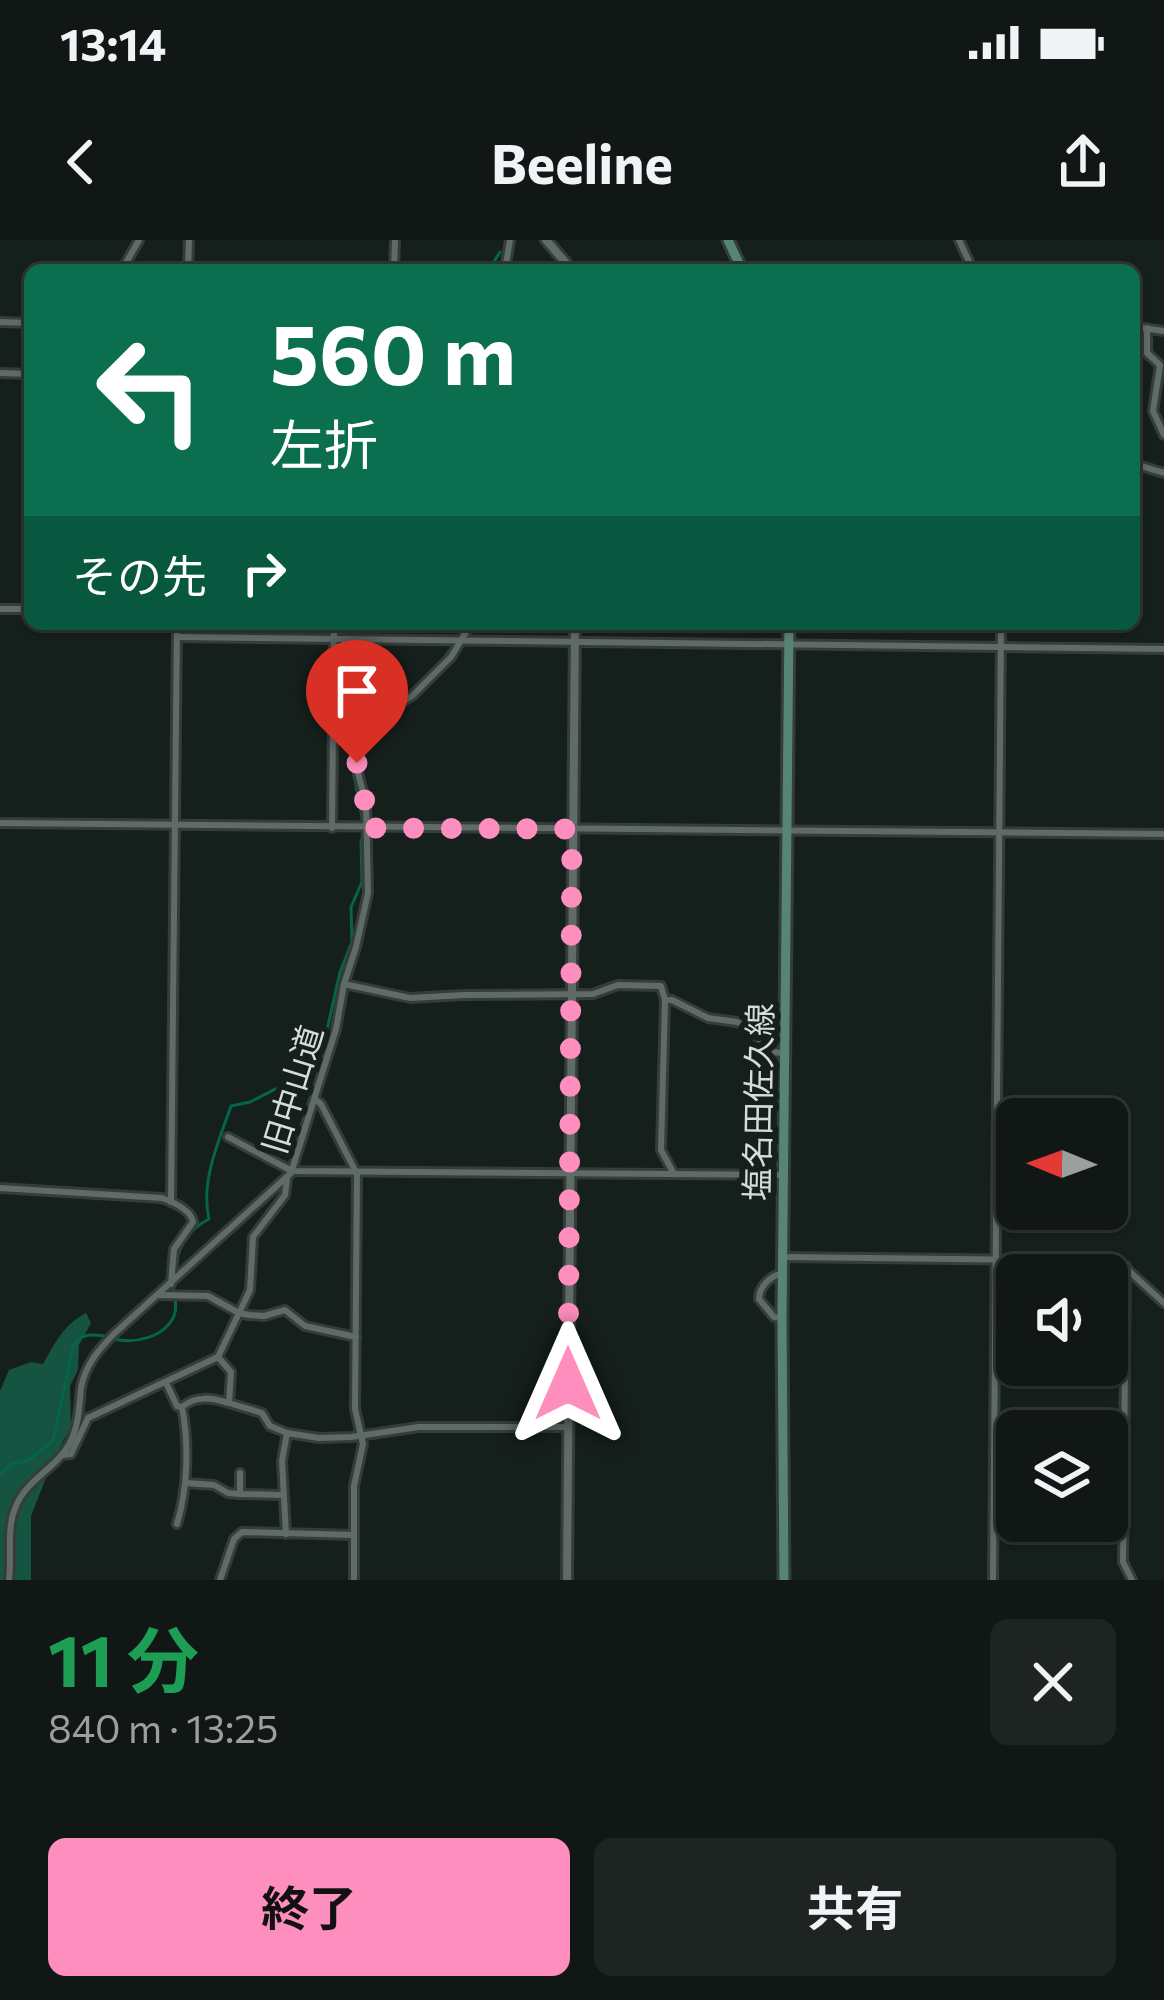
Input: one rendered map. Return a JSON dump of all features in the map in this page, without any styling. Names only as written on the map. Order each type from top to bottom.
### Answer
[{"type":"main road","name":"塩名田佐久線","points":[[784,1580],[789,630]]},
{"type":"street","points":[[546,240],[567,264]]},
{"type":"street","points":[[1140,327],[1164,331]]},
{"type":"street","points":[[1147,328],[1147,353],[1160,365],[1153,411],[1164,435]]},
{"type":"street","points":[[171,1202],[177,630]]},
{"type":"street","points":[[332,828],[334,630]]},
{"type":"street","points":[[397,630],[397,639]]},
{"type":"street","name":"旧中山道","points":[[9,1580],[15,1506],[63,1455],[77,1426],[82,1383],[90,1362],[115,1333],[290,1175],[336,1029],[368,893],[365,802],[357,763],[364,734],[376,717],[418,690],[451,658],[468,630]]},
{"type":"street","points":[[567,1580],[575,630]]},
{"type":"street","points":[[993,1580],[1000,630]]},
{"type":"street","points":[[177,637],[1164,649]]},
{"type":"street","points":[[0,823],[1164,835]]},
{"type":"street","points":[[344,984],[410,998],[593,994],[618,986],[663,987],[661,1150],[674,1174]]},
{"type":"street","points":[[665,1000],[708,1018],[737,1022],[748,1027],[770,1052],[785,1053]]},
{"type":"street","points":[[315,1099],[356,1170],[356,1409],[362,1454],[355,1476],[354,1580]]},
{"type":"street","points":[[228,1137],[290,1175],[356,1170],[783,1175]]},
{"type":"street","points":[[63,1455],[71,1454],[88,1418],[218,1358],[252,1281],[254,1237],[285,1195],[290,1175]]},
{"type":"street","points":[[0,1189],[171,1202],[193,1218],[174,1249],[171,1284]]},
{"type":"street","points":[[783,1257],[995,1258]]},
{"type":"street","points":[[1128,1268],[1164,1303]]},
{"type":"street","points":[[782,1274],[759,1292],[762,1306],[782,1318]]},
{"type":"street","points":[[159,1295],[215,1298],[239,1313],[264,1316],[285,1310],[305,1326],[356,1337]]},
{"type":"street","points":[[218,1358],[231,1372],[229,1403]]},
{"type":"street","points":[[166,1383],[177,1406],[182,1407]]},
{"type":"street","points":[[1125,1386],[1123,1562],[1132,1580]]},
{"type":"street","points":[[182,1407],[208,1397],[262,1413],[270,1426],[286,1433],[337,1438],[419,1427],[568,1427]]},
{"type":"street","points":[[178,1523],[185,1483],[182,1407]]},
{"type":"street","points":[[286,1433],[282,1461],[286,1534]]},
{"type":"street","points":[[240,1473],[240,1494]]},
{"type":"street","points":[[185,1483],[214,1485],[232,1494],[283,1496]]},
{"type":"street","points":[[220,1580],[234,1539],[242,1532],[355,1535]]},
{"type":"green space","points":[[86,1313],[91,1323],[79,1345],[78,1370],[70,1386],[71,1427],[31,1516],[31,1580],[0,1580],[0,1391],[9,1370],[31,1362],[43,1364],[66,1328]]},
{"type":"waterway","points":[[493,264],[500,252]]},
{"type":"waterway","points":[[459,637],[463,630]]},
{"type":"waterway","points":[[362,817],[352,765],[356,737],[367,719],[405,696],[454,644]]},
{"type":"waterway","points":[[176,1264],[187,1237],[209,1219],[209,1176],[231,1106],[287,1083],[324,1043],[352,942],[351,907],[362,882],[361,840]]},
{"type":"waterway","points":[[113,1339],[139,1340],[163,1330],[175,1313],[173,1287]]},
{"type":"waterway","points":[[0,1474],[53,1441],[73,1347],[86,1336],[105,1336]]},
{"type":"route","points":[[357,763],[366,828],[572,829],[568,1384]]}]
